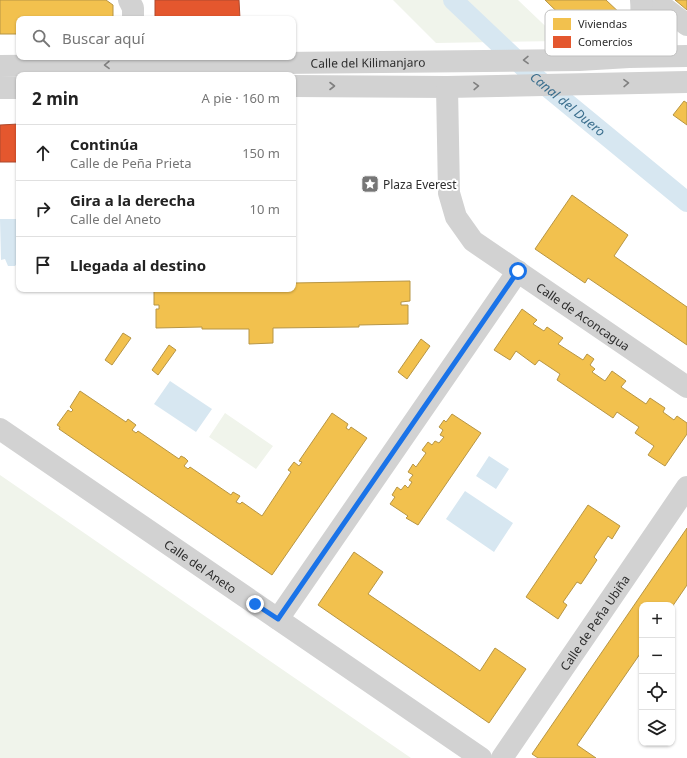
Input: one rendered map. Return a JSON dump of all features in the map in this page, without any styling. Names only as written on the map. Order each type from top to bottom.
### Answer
[{"type":"street","points":[[129,0],[133,8],[132,16]]},
{"type":"street","points":[[654,0],[667,10]]},
{"type":"street","points":[[677,17],[687,25]]},
{"type":"street","name":"Calle del Kilimanjaro","points":[[0,66],[132,61],[484,61],[579,60],[687,56]]},
{"type":"street","name":"Calle del Kilimanjaro","points":[[296,86],[447,87],[687,82]]},
{"type":"street","name":"Calle de Aconcagua","points":[[447,87],[449,193],[456,216],[473,241],[687,387]]},
{"type":"street","points":[[0,88],[16,88]]},
{"type":"street","points":[[278,619],[518,271]]},
{"type":"street","name":"Calle del Aneto","points":[[0,428],[481,758]]},
{"type":"street","name":"Calle de Peña Ubiña","points":[[502,758],[687,487]]},
{"type":"shaded area","points":[[393,0],[518,0],[545,26],[545,41],[436,43]]},
{"type":"shaded area","points":[[0,219],[16,219],[16,264],[15,266],[8,266],[5,259],[1,260]]},
{"type":"shaded area","points":[[170,381],[212,409],[196,432],[154,404]]},
{"type":"shaded area","points":[[225,413],[273,446],[256,469],[209,437]]},
{"type":"shaded area","points":[[489,456],[509,469],[496,489],[476,476]]},
{"type":"shaded area","points":[[0,475],[411,758],[0,758]]},
{"type":"shaded area","points":[[465,491],[513,523],[494,552],[446,519]]},
{"type":"building: Viviendas","points":[[0,0],[106,0],[113,5],[113,16],[16,16],[16,34],[0,34]]},
{"type":"building: Viviendas","points":[[545,0],[606,0],[617,10],[555,10]]},
{"type":"building: Viviendas","points":[[675,0],[687,0],[687,10]]},
{"type":"building: Viviendas","points":[[684,101],[687,103],[687,125],[673,115]]},
{"type":"building: Viviendas","points":[[572,195],[628,235],[614,256],[687,307],[687,345],[588,278],[585,283],[535,249]]},
{"type":"building: Viviendas","points":[[410,281],[410,301],[401,302],[401,305],[408,305],[408,324],[359,325],[359,327],[273,328],[273,343],[249,344],[249,329],[202,329],[202,327],[156,328],[156,309],[159,309],[159,305],[154,305],[154,292],[296,292],[296,283]]},
{"type":"building: Viviendas","points":[[522,309],[537,320],[533,324],[544,331],[547,327],[563,338],[558,344],[583,360],[587,354],[594,359],[590,365],[595,369],[592,372],[605,381],[612,371],[626,381],[621,387],[646,404],[650,398],[665,408],[663,412],[674,420],[677,416],[687,423],[687,434],[665,466],[648,455],[654,446],[635,433],[639,427],[617,412],[613,418],[557,380],[560,374],[539,360],[535,365],[516,351],[510,360],[494,350]]},
{"type":"building: Viviendas","points":[[123,333],[131,338],[112,365],[105,360]]},
{"type":"building: Viviendas","points":[[421,339],[430,346],[407,379],[398,372]]},
{"type":"building: Viviendas","points":[[169,345],[176,350],[158,375],[152,370]]},
{"type":"building: Viviendas","points":[[80,391],[126,422],[128,419],[136,425],[132,430],[136,433],[138,431],[179,459],[181,456],[185,458],[188,461],[184,466],[188,469],[190,467],[231,495],[233,492],[240,496],[236,502],[240,504],[242,502],[262,516],[291,472],[288,470],[294,462],[299,466],[302,462],[299,461],[332,413],[348,424],[346,428],[349,430],[351,427],[367,438],[272,575],[59,429],[60,427],[57,425],[68,410],[71,412],[73,410],[70,407]]},
{"type":"building: Viviendas","points":[[452,414],[481,433],[418,525],[406,518],[408,516],[390,504],[395,497],[392,495],[397,487],[401,490],[405,485],[408,488],[412,482],[409,480],[413,475],[408,472],[413,464],[416,467],[426,453],[422,450],[428,442],[432,445],[435,441],[439,443],[444,437],[440,435],[443,430],[439,427],[444,420],[446,422]]},
{"type":"building: Viviendas","points":[[588,505],[620,526],[612,539],[608,536],[594,557],[597,560],[581,584],[577,582],[563,602],[567,605],[558,619],[526,597]]},
{"type":"building: Viviendas","points":[[687,528],[687,585],[675,603],[639,602],[639,655],[577,745],[596,758],[538,758],[532,754]]},
{"type":"building: Viviendas","points":[[354,552],[383,572],[368,594],[480,671],[495,648],[526,669],[489,723],[318,605]]},
{"type":"building: Comercios","points":[[155,0],[239,0],[240,16],[155,16]]},
{"type":"building: Comercios","points":[[16,124],[16,162],[0,162],[0,125]]},
{"type":"waterway","name":"Canal del Duero","points":[[453,0],[529,72],[687,202]]},
{"type":"place","name":"Plaza Everest","points":[[370,184]]},
{"type":"route","points":[[255,604],[278,619],[518,271]]}]
